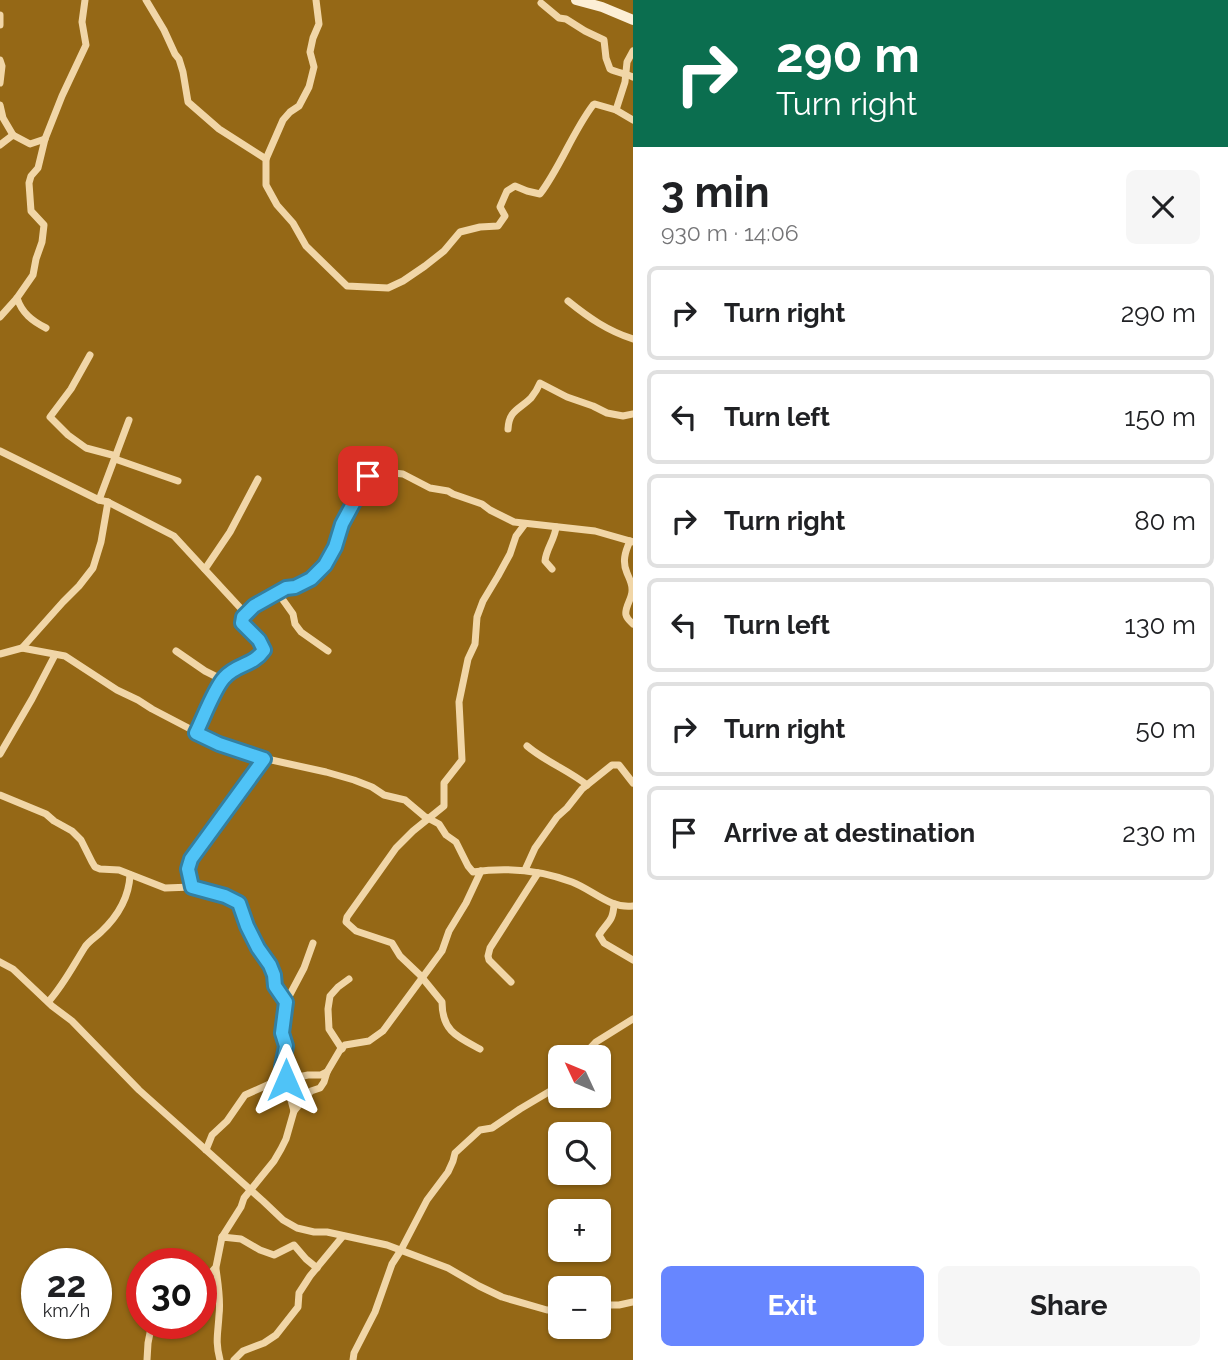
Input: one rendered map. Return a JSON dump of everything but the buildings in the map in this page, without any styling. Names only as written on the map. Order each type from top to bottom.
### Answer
[{"type":"main road","points":[[576,0],[633,20]]},
{"type":"street","points":[[0,317],[33,275],[42,242],[44,225],[31,211],[29,183],[38,168],[62,96],[86,45],[82,22],[85,0]]},
{"type":"street","points":[[146,0],[179,59],[188,102],[219,129],[265,159]]},
{"type":"street","points":[[316,0],[319,24],[310,52],[314,67],[309,87],[299,106],[283,120],[265,159],[266,185],[306,246],[347,286],[388,288],[425,266],[444,251],[460,232],[498,226],[505,216],[500,207],[507,191],[515,186],[540,194],[593,105],[616,110],[633,120]]},
{"type":"street","points":[[541,3],[559,18],[566,19],[604,40],[610,69],[633,77]]},
{"type":"street","points":[[0,15],[0,25]]},
{"type":"street","points":[[616,110],[625,82],[627,62],[633,51]]},
{"type":"street","points":[[0,60],[0,83]]},
{"type":"street","points":[[0,105],[3,118],[13,135],[30,144],[46,139]]},
{"type":"street","points":[[0,145],[13,135]]},
{"type":"street","points":[[17,298],[25,314],[46,328]]},
{"type":"street","points":[[568,301],[607,330],[633,340]]},
{"type":"street","points":[[90,355],[71,389],[50,417],[86,448],[178,481]]},
{"type":"street","points":[[508,429],[508,421],[513,411],[533,396],[540,383],[607,413],[633,415]]},
{"type":"street","points":[[99,500],[129,420]]},
{"type":"street","points":[[0,451],[174,536],[245,613]]},
{"type":"street","points":[[196,733],[222,680],[237,667],[258,659],[264,650],[259,640],[242,623],[245,613],[286,588],[295,587],[311,579],[325,565],[364,482],[376,472],[403,474],[430,488],[448,491],[482,504],[510,521],[595,531],[631,542],[624,559],[625,570],[632,582],[632,597],[626,614],[633,624]]},
{"type":"street","points":[[205,569],[230,532],[258,479]]},
{"type":"street","points":[[22,648],[93,568],[108,502]]},
{"type":"street","points":[[480,1049],[454,1036],[442,1016],[442,1002],[400,956],[392,943],[356,931],[346,922],[396,848],[444,806],[444,783],[462,760],[459,702],[468,659],[475,644],[478,617],[483,601],[510,554],[516,536],[525,524]]},
{"type":"street","points":[[552,569],[545,561],[545,554],[556,527]]},
{"type":"street","points":[[278,593],[293,614],[295,624],[301,632],[328,651]]},
{"type":"street","points":[[0,654],[22,648],[65,656],[117,690],[219,744],[264,759],[354,780],[384,795],[405,800],[439,824],[446,835],[456,842],[473,872],[525,870],[573,882],[619,906],[633,906]]},
{"type":"street","points":[[176,651],[222,680]]},
{"type":"street","points":[[0,754],[55,654]]},
{"type":"street","points":[[527,746],[587,785]]},
{"type":"street","points":[[192,887],[188,869],[191,859],[264,759]]},
{"type":"street","points":[[525,870],[535,848],[556,817],[587,785],[612,765],[619,765],[633,783]]},
{"type":"street","points":[[0,795],[46,814],[72,831],[82,840],[95,867],[118,870],[165,888],[192,887],[225,896],[239,903],[258,948],[270,965],[275,986],[286,1002]]},
{"type":"street","points":[[217,1260],[222,1237],[250,1190],[281,1149],[294,1111],[312,1091],[324,1083],[327,1072],[345,1045],[369,1041],[383,1031],[442,951],[449,931],[481,871]]},
{"type":"street","points":[[511,982],[488,956],[490,948],[538,873]]},
{"type":"street","points":[[49,1002],[89,942],[117,914],[128,892],[130,875]]},
{"type":"street","points":[[614,904],[609,924],[598,935],[604,943],[633,960]]},
{"type":"street","points":[[294,1111],[282,1067],[286,1046],[282,1033],[286,1002],[313,943]]},
{"type":"street","points":[[0,962],[13,969],[72,1021],[139,1090],[283,1220],[297,1228],[387,1245],[447,1268],[502,1297],[548,1310]]},
{"type":"street","points":[[342,1049],[329,1029],[328,1009],[330,996],[349,979]]},
{"type":"street","points":[[593,1045],[633,1019]]},
{"type":"street","points":[[206,1150],[212,1135],[227,1122],[245,1096],[274,1082],[327,1072]]},
{"type":"street","points":[[353,1360],[381,1298],[392,1264],[421,1209],[448,1172],[455,1153],[480,1130],[492,1128],[548,1092]]},
{"type":"street","points":[[234,1360],[243,1351],[276,1335],[298,1307],[299,1293],[343,1236]]},
{"type":"street","points":[[222,1237],[241,1239],[274,1255],[293,1245],[317,1268]]},
{"type":"street","points":[[217,1280],[220,1311],[217,1339]]},
{"type":"street","points":[[611,1305],[633,1302]]},
{"type":"street","points":[[147,1360],[150,1339]]},
{"type":"street","points":[[217,1339],[216,1348],[220,1360]]},
{"type":"route","points":[[286,1080],[282,1067],[286,1046],[282,1033],[286,1002],[275,986],[270,965],[258,948],[239,903],[220,894],[192,887],[188,869],[191,859],[264,759],[244,754],[196,733],[222,680],[237,667],[258,659],[264,650],[259,640],[242,623],[245,613],[286,588],[295,587],[311,579],[325,565],[335,547],[342,524],[368,476]]}]
